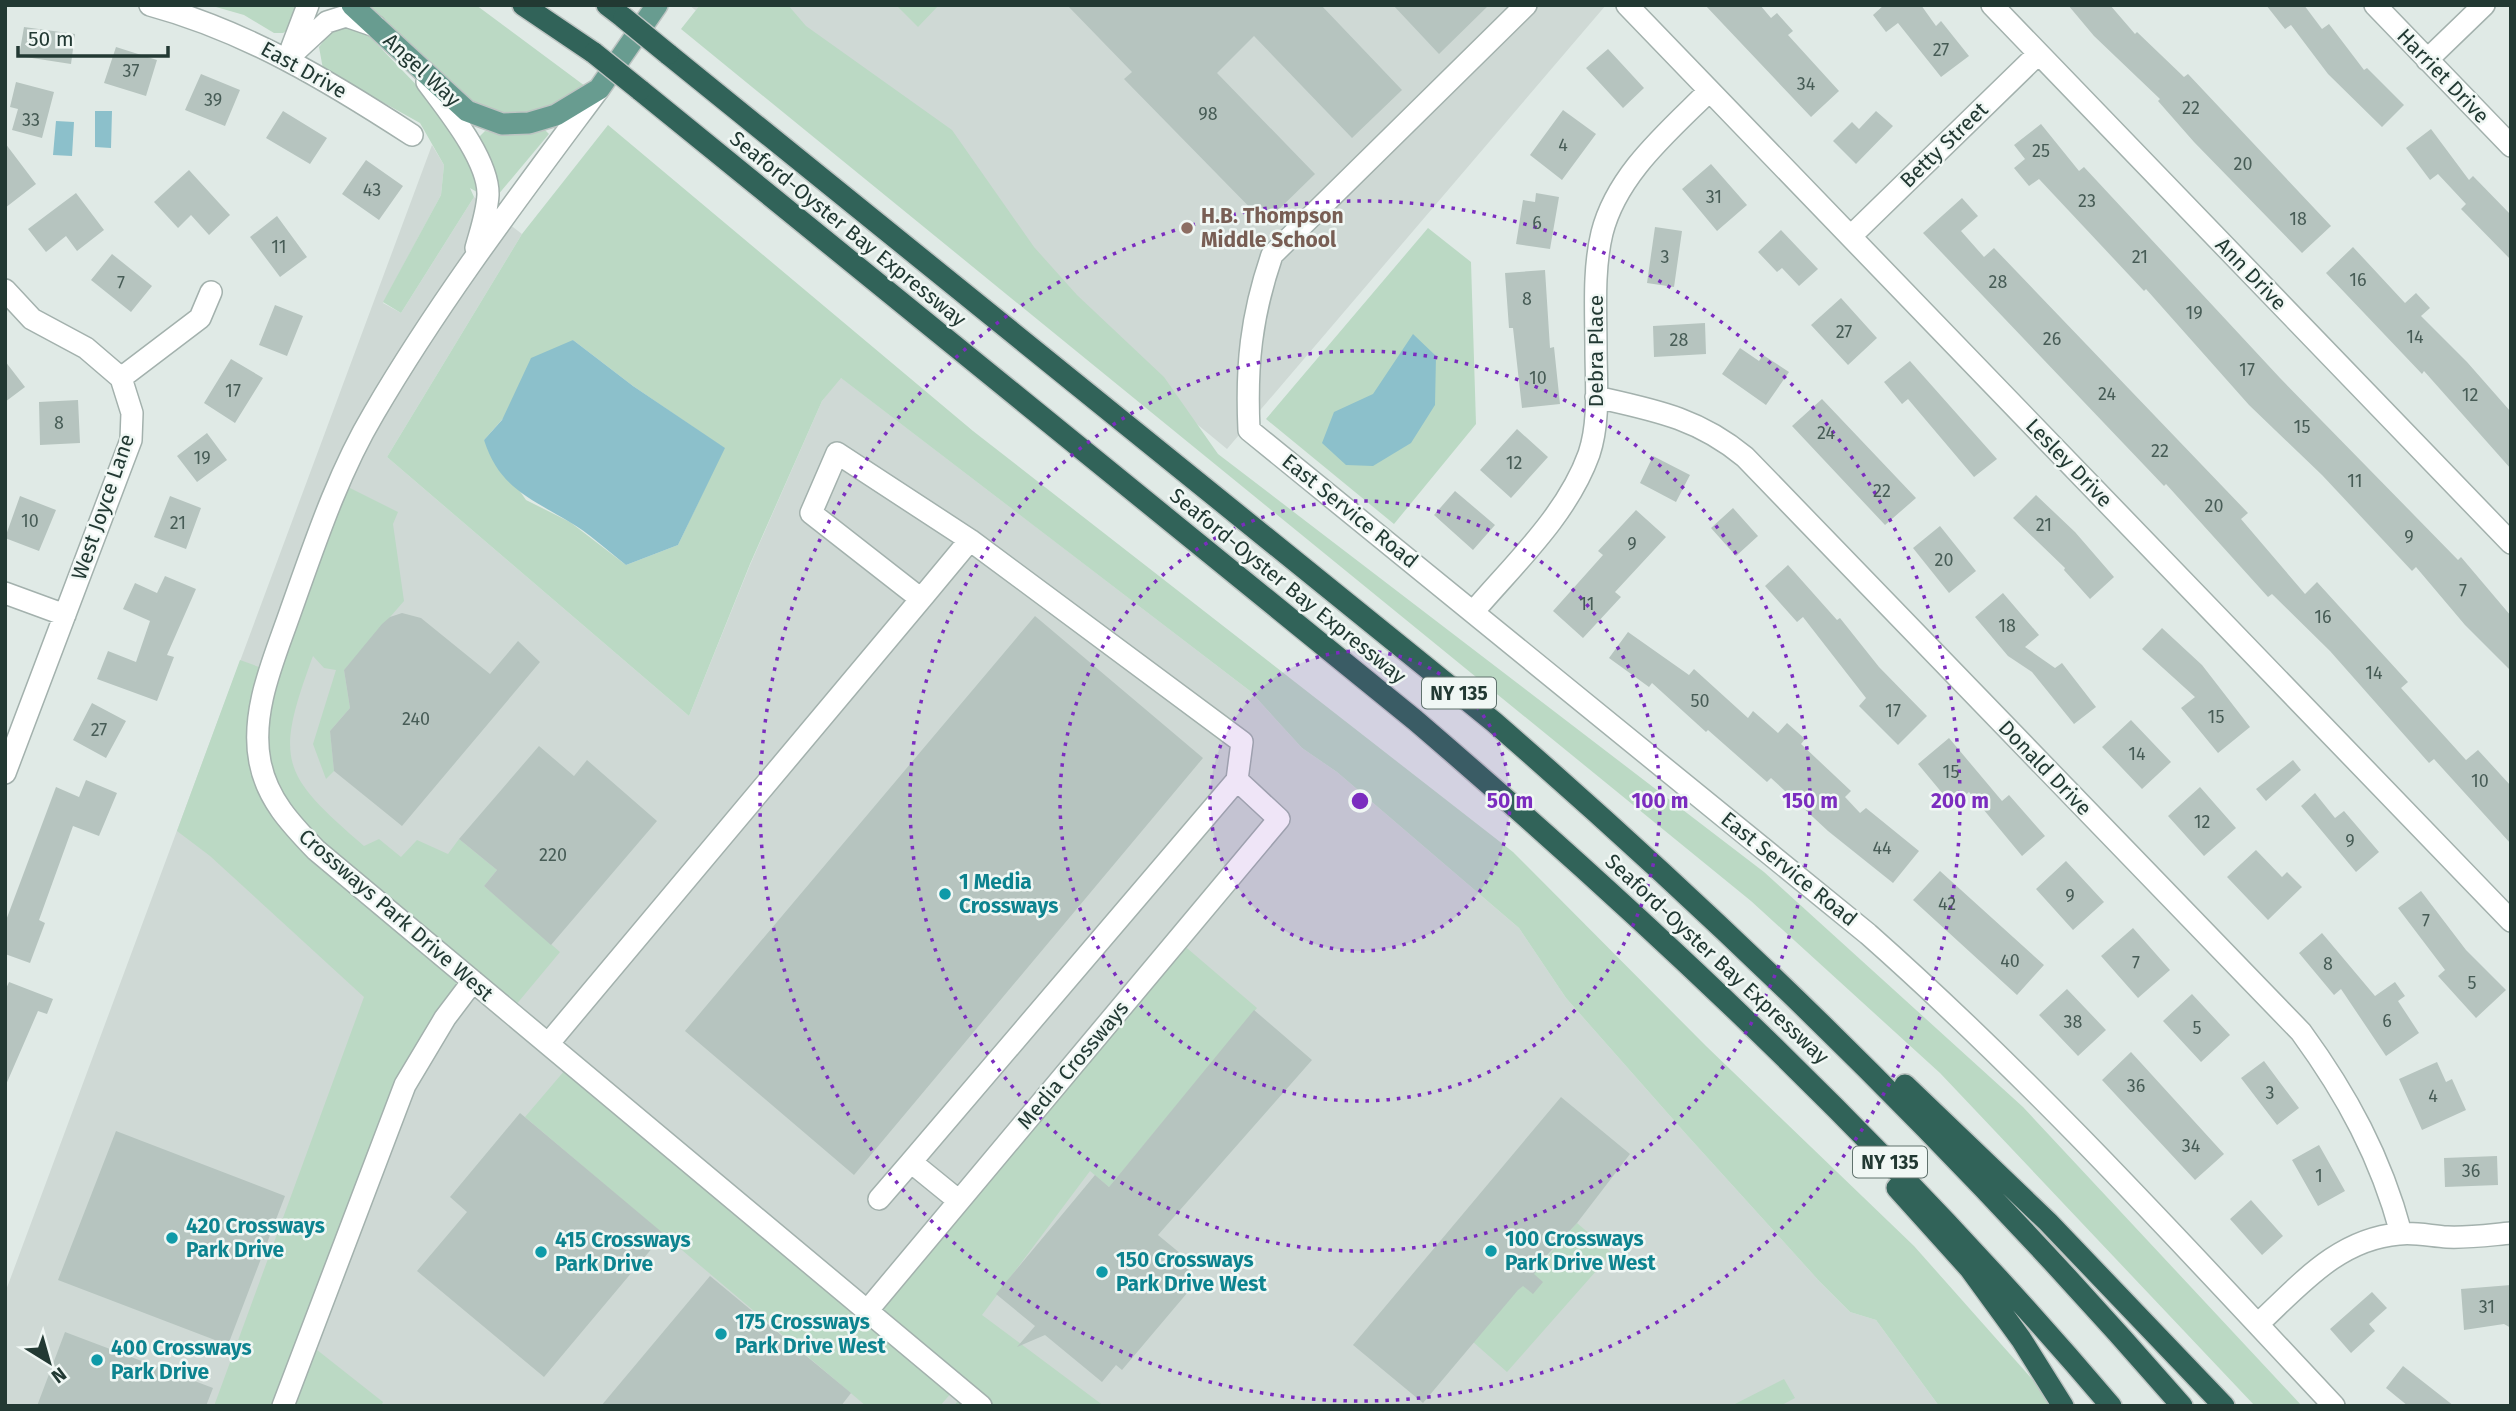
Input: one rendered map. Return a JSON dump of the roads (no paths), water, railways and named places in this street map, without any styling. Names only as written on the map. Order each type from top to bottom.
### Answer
[{"type":"highway","points":[[523,5],[594,53]]},
{"type":"highway","name":"Seaford-Oyster Bay Expressway","points":[[534,5],[1415,720],[1656,932],[1944,1217],[2111,1406]]},
{"type":"highway","name":"Seaford-Oyster Bay Expressway","points":[[614,10],[1494,722],[1612,824],[1746,948],[1959,1159],[2039,1244],[2182,1406]]},
{"type":"highway","points":[[1656,932],[1970,1269],[2021,1339],[2063,1406]]},
{"type":"highway","points":[[1746,948],[1847,1032],[1944,1121],[2048,1222],[2224,1406]]},
{"type":"main road","name":"Angel Way","points":[[352,5],[467,111],[502,124],[530,123],[556,115],[599,89],[657,5]]},
{"type":"street","name":"East Drive","points":[[150,5],[233,33],[287,59],[412,135]]},
{"type":"street","points":[[287,59],[308,5]]},
{"type":"street","name":"East Service Road","points":[[1526,5],[1272,255],[1256,302],[1246,374],[1249,430],[1868,934],[1951,1007],[2027,1082],[2334,1406]]},
{"type":"street","name":"Lesley Drive","points":[[1627,5],[2511,921]]},
{"type":"street","name":"Ann Drive","points":[[1992,5],[2511,543]]},
{"type":"street","name":"Harriet Drive","points":[[2375,5],[2511,146]]},
{"type":"street","points":[[2427,60],[2484,5]]},
{"type":"street","points":[[287,59],[327,22],[346,16],[375,26]]},
{"type":"street","name":"Betty Street","points":[[1851,236],[2038,54]]},
{"type":"street","name":"Crossways Park Drive West","points":[[407,55],[454,118],[486,177],[486,211],[473,260]]},
{"type":"street","name":"Crossways Park Drive West","points":[[599,89],[473,260],[373,414],[340,483],[270,671],[257,726],[263,776],[273,800],[288,821],[316,850],[981,1406]]},
{"type":"street","name":"Debra Place","points":[[1474,611],[1556,513],[1577,482],[1590,451],[1597,397],[1596,283],[1602,234],[1608,215],[1627,179],[1653,147],[1709,91]]},
{"type":"street","points":[[5,290],[32,319],[86,348],[121,378],[200,318],[211,292]]},
{"type":"street","name":"West Joyce Lane","points":[[5,773],[131,440],[132,413],[121,378]]},
{"type":"street","name":"Donald Drive","points":[[1597,397],[1693,423],[1722,438],[1745,457],[2301,1032],[2332,1073],[2368,1137],[2388,1183],[2401,1233]]},
{"type":"street","points":[[879,1199],[1237,780],[1242,742],[970,540],[837,453],[811,513],[921,599]]},
{"type":"street","points":[[548,1045],[970,540]]},
{"type":"street","points":[[5,593],[65,615]]},
{"type":"street","name":"Media Crossways","points":[[867,1311],[1279,819],[1237,780]]},
{"type":"street","points":[[283,1406],[405,1085],[438,1030],[473,981]]},
{"type":"street","points":[[911,1162],[958,1201]]},
{"type":"street","points":[[2258,1324],[2342,1250],[2372,1238],[2401,1233],[2477,1237],[2511,1233]]},
{"type":"water","points":[[95,111],[112,111],[111,148],[95,147]]},
{"type":"water","points":[[56,121],[74,122],[72,156],[53,155]]},
{"type":"water","points":[[1413,334],[1436,356],[1435,405],[1411,443],[1373,466],[1346,465],[1322,443],[1334,412],[1373,394]]},
{"type":"water","points":[[573,340],[633,386],[725,448],[678,545],[626,565],[583,531],[517,490],[498,469],[484,440],[502,420],[531,358]]},
{"type":"place","name":"H.B. Thompson Middle School","points":[[1187,228]]},
{"type":"place","name":"1 Media Crossways","points":[[945,894]]},
{"type":"place","name":"420 Crossways Park Drive","points":[[172,1238]]},
{"type":"place","name":"100 Crossways Park Drive West","points":[[1491,1251]]},
{"type":"place","name":"415 Crossways Park Drive","points":[[541,1252]]},
{"type":"place","name":"150 Crossways Park Drive West","points":[[1102,1272]]},
{"type":"place","name":"175 Crossways Park Drive West","points":[[721,1334]]},
{"type":"place","name":"400 Crossways Park Drive","points":[[97,1360]]}]
